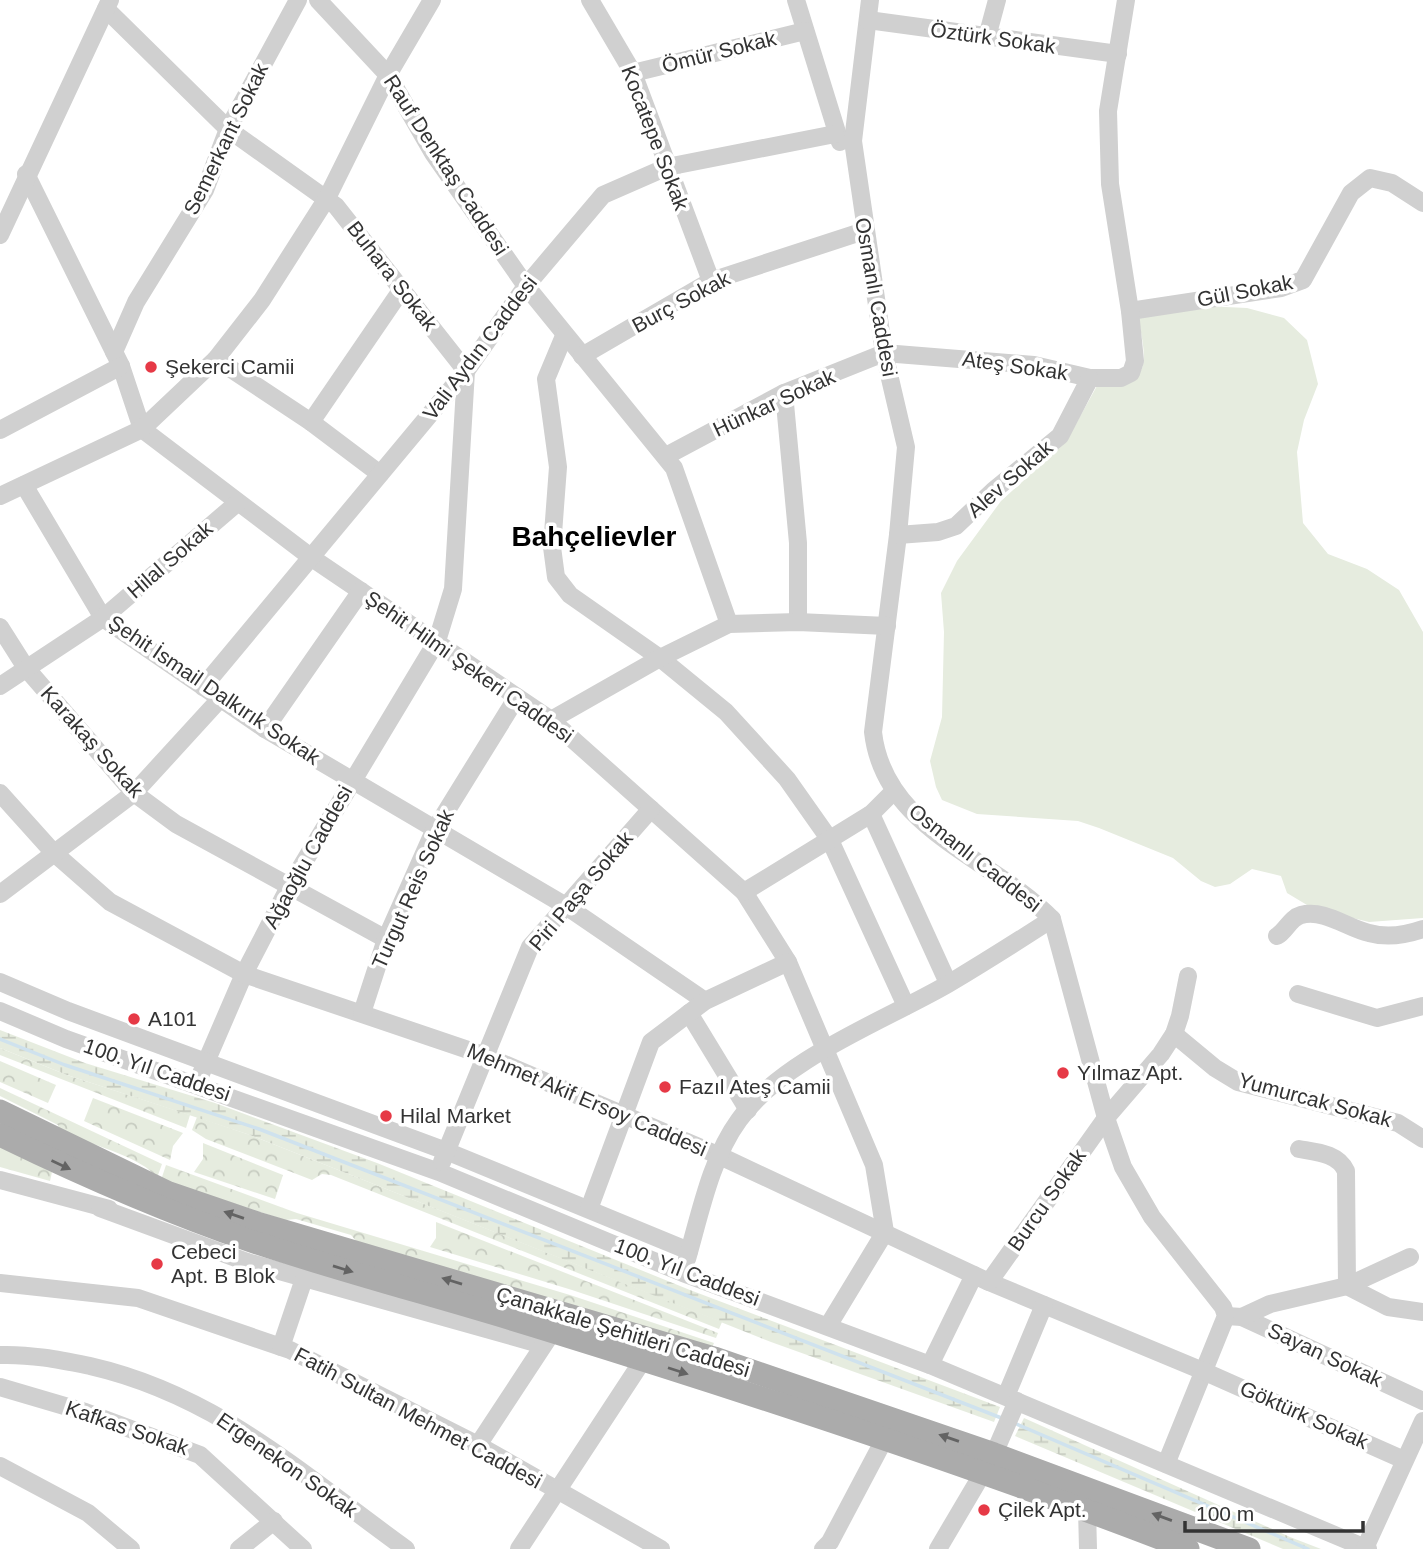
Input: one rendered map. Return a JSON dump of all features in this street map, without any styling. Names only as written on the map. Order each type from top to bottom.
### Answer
[{"type":"main road","name":"Çanakkale Şehitleri Caddesi","points":[[0,1111],[160,1201],[257,1223],[711,1369],[994,1453],[1085,1501],[1188,1549]]},
{"type":"main road","name":"Çanakkale Şehitleri Caddesi","points":[[0,1135],[160,1201],[307,1268],[548,1338],[643,1360],[711,1369],[885,1438],[994,1453]]},
{"type":"main road","name":"Çanakkale Şehitleri Caddesi","points":[[1085,1501],[1249,1549]]},
{"type":"street","name":"Semerkant Sokak","points":[[117,359],[136,302],[205,190],[228,130],[298,0]]},
{"type":"street","name":"Rauf Denktaş Caddesi","points":[[318,0],[388,75],[433,153],[526,286],[564,337],[666,456],[681,482],[729,624]]},
{"type":"street","points":[[0,496],[142,429],[216,359],[262,300],[327,198],[388,75],[432,0]]},
{"type":"street","name":"Kocatepe Sokak","points":[[590,0],[633,73],[711,281]]},
{"type":"street","points":[[796,0],[835,134],[857,177]]},
{"type":"street","name":"Osmanlı Caddesi","points":[[870,0],[853,122],[857,177],[884,353],[906,447],[898,535],[873,732],[878,760],[894,791],[910,811],[942,838],[1038,905],[1052,919],[1106,1118],[1132,1186],[1152,1217],[1234,1316]]},
{"type":"street","points":[[987,37],[997,0]]},
{"type":"street","points":[[1126,0],[1108,111],[1110,184],[1130,310]]},
{"type":"street","name":"Buhara Sokak","points":[[108,4],[228,130],[327,198],[345,216],[466,371]]},
{"type":"street","points":[[0,235],[26,174],[108,4]]},
{"type":"street","name":"Öztürk Sokak","points":[[867,20],[1118,54]]},
{"type":"street","name":"Ömür Sokak","points":[[633,73],[805,31]]},
{"type":"street","name":"Vali Aydın Caddesi","points":[[203,687],[466,371],[526,286],[603,195],[667,167],[835,134]]},
{"type":"street","points":[[26,174],[117,359],[142,429]]},
{"type":"street","name":"Gül Sokak","points":[[1130,310],[1281,288],[1303,280],[1351,193],[1370,178],[1392,183],[1423,203]]},
{"type":"street","name":"Burç Sokak","points":[[582,356],[711,281],[864,231]]},
{"type":"street","points":[[311,422],[402,289]]},
{"type":"street","name":"Ateş Sokak","points":[[884,353],[1034,365],[1090,378],[1121,378],[1132,373],[1135,361],[1130,310]]},
{"type":"street","points":[[564,337],[547,379],[558,467],[552,547],[556,578],[570,595],[660,658],[751,737],[788,779],[830,840],[906,1006]]},
{"type":"street","name":"Hünkar Sokak","points":[[666,456],[784,393],[884,353]]},
{"type":"street","points":[[0,430],[36,414],[117,359]]},
{"type":"street","points":[[216,359],[311,422],[380,474]]},
{"type":"street","points":[[437,640],[453,589],[466,371]]},
{"type":"street","name":"Alev Sokak","points":[[898,535],[938,532],[956,526],[993,491],[1060,436],[1090,378]]},
{"type":"street","points":[[784,393],[799,543],[798,622]]},
{"type":"street","name":"Şehit Hilmi Şekeri Caddesi","points":[[142,429],[236,504],[551,720],[744,892],[788,962],[826,1049],[874,1165],[885,1232]]},
{"type":"street","name":"Şehit İsmail Dalkırık Sokak","points":[[24,485],[103,618],[265,729],[434,831],[566,906],[705,1001]]},
{"type":"street","name":"Hilal Sokak","points":[[0,686],[103,618],[236,504]]},
{"type":"street","points":[[265,729],[361,591]]},
{"type":"street","points":[[551,720],[660,658],[729,624],[798,622],[887,626]]},
{"type":"street","name":"Karakaş Sokak","points":[[0,627],[26,668],[134,793],[176,824],[386,939]]},
{"type":"street","name":"Ağaoğlu Caddesi","points":[[197,1083],[244,974],[289,887],[437,640]]},
{"type":"street","name":"Turgut Reis Sokak","points":[[362,1013],[386,939],[434,831],[517,697]]},
{"type":"street","points":[[0,894],[134,793],[220,699]]},
{"type":"street","points":[[744,892],[871,814],[894,791]]},
{"type":"street","name":"Mehmet Akif Ersoy Caddesi","points":[[0,793],[53,852],[110,902],[244,974],[483,1055],[720,1156],[982,1279],[1203,1371]]},
{"type":"street","name":"Piri Paşa Sokak","points":[[439,1172],[483,1055],[530,947],[651,809]]},
{"type":"street","points":[[871,814],[948,984]]},
{"type":"street","points":[[1277,936],[1294,918],[1303,914],[1317,914],[1371,934],[1408,934],[1423,929]]},
{"type":"street","points":[[683,1273],[720,1156],[738,1120],[769,1087],[826,1049],[948,984],[1052,919]]},
{"type":"street","points":[[589,1209],[651,1042],[705,1001],[788,962]]},
{"type":"street","points":[[1174,1034],[1188,976]]},
{"type":"street","name":"100. Yıl Caddesi","points":[[0,982],[68,1011],[446,1151],[689,1251]]},
{"type":"street","points":[[1298,994],[1377,1018],[1423,1006]]},
{"type":"street","name":"100. Yıl Caddesi","points":[[0,1011],[66,1038],[439,1172],[683,1273],[930,1365],[1012,1403],[1366,1548]]},
{"type":"street","points":[[689,1013],[748,1110]]},
{"type":"street","name":"Burcu Sokak","points":[[930,1365],[982,1279],[1174,1034]]},
{"type":"street","name":"Yumurcak Sokak","points":[[1174,1034],[1215,1068],[1238,1082],[1398,1123],[1415,1131],[1423,1139]]},
{"type":"street","points":[[1299,1149],[1330,1156],[1342,1163],[1346,1171],[1347,1286]]},
{"type":"street","points":[[0,1181],[100,1208],[126,1209],[160,1201]]},
{"type":"street","name":"Çanakkale Şehitleri Caddesi","points":[[100,1208],[219,1252],[307,1268]]},
{"type":"street","points":[[828,1326],[885,1232]]},
{"type":"street","points":[[1166,1464],[1203,1371],[1234,1316],[1270,1304],[1347,1286],[1410,1256]]},
{"type":"street","points":[[281,1347],[307,1268]]},
{"type":"street","name":"Fatih Sultan Mehmet Caddesi","points":[[0,1283],[138,1298],[281,1347],[327,1366],[478,1445],[662,1549]]},
{"type":"street","points":[[1347,1286],[1388,1307],[1423,1312]]},
{"type":"street","points":[[938,1549],[994,1453],[1044,1306]]},
{"type":"street","name":"Sayan Sokak","points":[[1234,1316],[1423,1401]]},
{"type":"street","points":[[478,1445],[548,1338]]},
{"type":"street","name":"Ergenekon Sokak","points":[[0,1355],[66,1361],[131,1377],[179,1395],[243,1430],[406,1549]]},
{"type":"street","points":[[519,1549],[643,1360]]},
{"type":"street","name":"Göktürk Sokak","points":[[1203,1371],[1412,1455]]},
{"type":"street","name":"Kafkas Sokak","points":[[0,1387],[187,1448],[212,1463],[303,1549]]},
{"type":"street","points":[[1366,1548],[1412,1455],[1423,1421]]},
{"type":"street","points":[[823,1549],[830,1542],[885,1438]]},
{"type":"street","points":[[0,1466],[88,1513],[131,1549]]},
{"type":"street","points":[[1085,1501],[1088,1549]]},
{"type":"street","points":[[239,1549],[274,1521]]},
{"type":"green space","points":[[1204,306],[1247,308],[1284,318],[1307,340],[1318,384],[1304,420],[1297,452],[1303,523],[1328,554],[1367,569],[1399,590],[1423,632],[1423,918],[1369,922],[1312,908],[1287,893],[1281,876],[1252,869],[1230,884],[1215,887],[1201,881],[1173,858],[1099,828],[1078,821],[977,814],[942,800],[936,787],[930,761],[942,717],[944,632],[941,593],[957,561],[1001,501],[1066,442],[1098,384],[1116,383],[1138,375],[1144,358],[1138,316]]},
{"type":"green space","points":[[0,1030],[85,1063],[215,1103],[377,1163],[690,1290],[1000,1407],[994,1422],[771,1342],[250,1135],[67,1075],[0,1048]]},
{"type":"green space","points":[[0,1048],[67,1075],[190,1115],[186,1128],[0,1055]]},
{"type":"green space","points":[[0,1061],[56,1085],[48,1103],[0,1082]]},
{"type":"green space","points":[[0,1088],[162,1164],[157,1178],[127,1157],[60,1133],[58,1125],[0,1096]]},
{"type":"green space","points":[[93,1098],[183,1133],[173,1146],[170,1160],[84,1121]]},
{"type":"green space","points":[[197,1117],[250,1135],[722,1322],[719,1329],[331,1175],[322,1174],[312,1180],[206,1139],[192,1130]]},
{"type":"green space","points":[[203,1143],[283,1175],[275,1199],[194,1172],[203,1159]]},
{"type":"green space","points":[[0,1146],[52,1172],[50,1181],[0,1167]]},
{"type":"green space","points":[[166,1165],[297,1213],[570,1295],[714,1343],[711,1350],[357,1242],[351,1235],[296,1219],[285,1220],[161,1180]]},
{"type":"green space","points":[[436,1222],[718,1333],[716,1338],[430,1247],[436,1238]]},
{"type":"green space","points":[[1024,1418],[1321,1549],[1283,1549],[1015,1436]]},
{"type":"waterway","points":[[0,1039],[65,1065],[259,1129],[1004,1419]]},
{"type":"waterway","points":[[1014,1423],[1308,1549]]},
{"type":"place","name":"Şekerci Camii","points":[[151,367]]},
{"type":"place","name":"A101","points":[[134,1019]]},
{"type":"place","name":"Yılmaz Apt.","points":[[1063,1073]]},
{"type":"place","name":"Fazıl Ateş Camii","points":[[665,1087]]},
{"type":"place","name":"Hilal Market","points":[[386,1116]]},
{"type":"place","name":"Cebeci Apt. B Blok","points":[[157,1264]]},
{"type":"place","name":"Çilek Apt.","points":[[984,1510]]},
{"type":"district","name":"Bahçelievler","points":[[594,536]]}]
